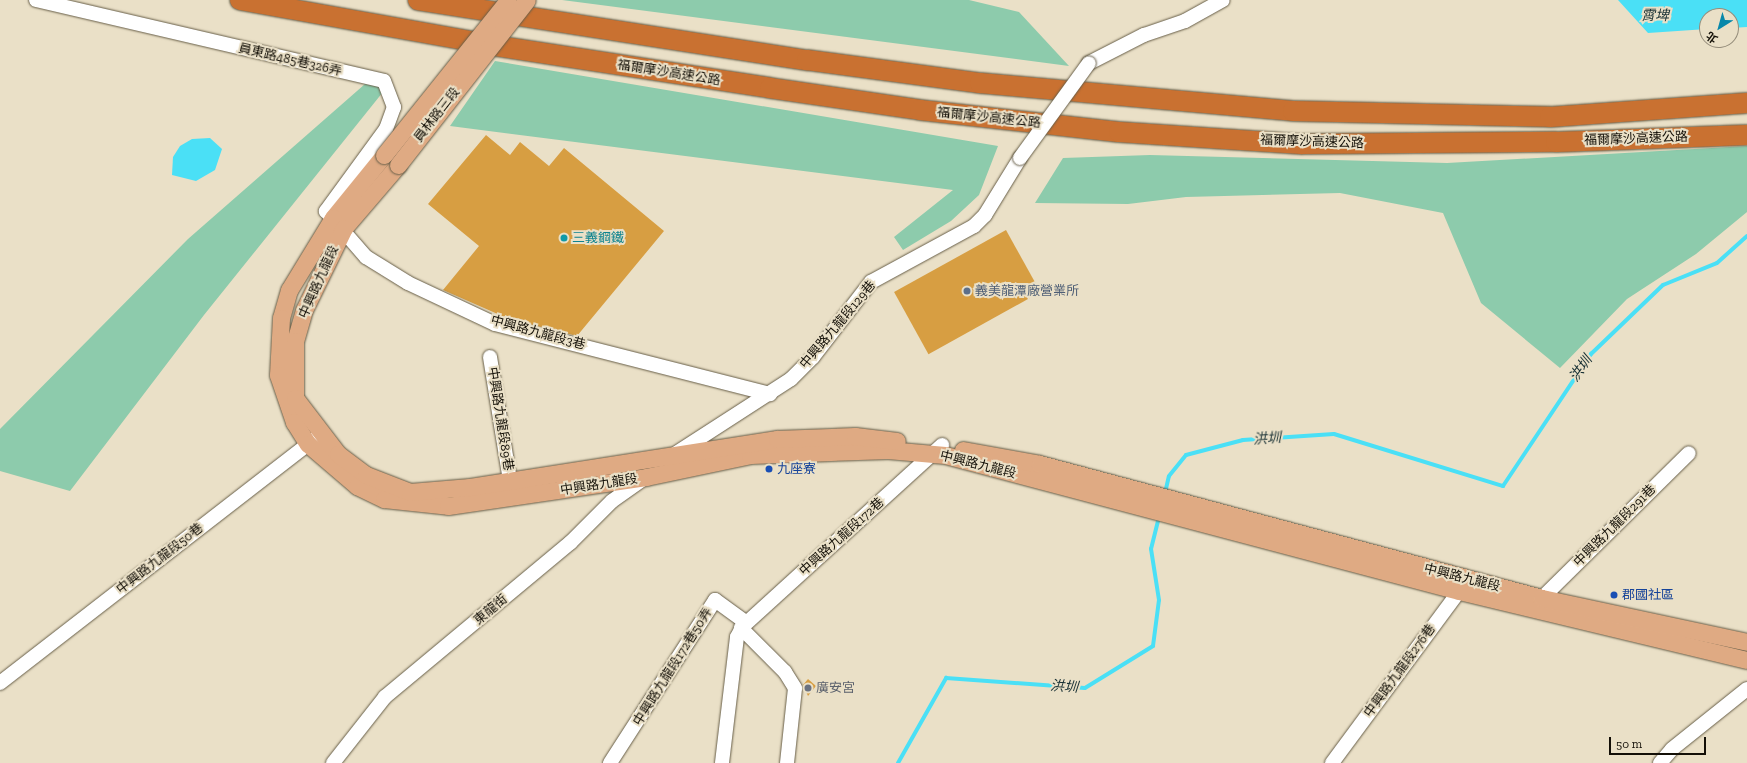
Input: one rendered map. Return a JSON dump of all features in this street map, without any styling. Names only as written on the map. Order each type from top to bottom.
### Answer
[{"type":"highway","name":"福爾摩沙高速公路","points":[[240,0],[505,47],[770,88],[920,110],[1119,132],[1302,144],[1556,142],[1747,135]]},
{"type":"highway","name":"福爾摩沙高速公路","points":[[418,0],[973,82],[1285,110],[1550,117],[1747,103]]},
{"type":"main road","name":"員林路三段","points":[[391,160],[508,0]]},
{"type":"main road","name":"員林路三段","points":[[339,223],[527,0]]},
{"type":"main road","name":"中興路九龍段","points":[[339,223],[304,310],[295,341],[295,398],[314,439],[357,486],[384,499],[404,504],[448,506],[750,455],[888,450],[938,450]]},
{"type":"main road","name":"中興路九龍段","points":[[314,439],[338,454],[366,475],[410,492],[510,481],[777,439],[855,436],[938,450],[1040,464],[1146,502],[1181,512],[1747,660]]},
{"type":"main road","name":"中興路九龍段","points":[[1464,585],[1542,598],[1747,642]]},
{"type":"street","name":"員東路485巷326弄","points":[[36,0],[384,81],[394,107],[386,129],[326,210],[339,223]]},
{"type":"street","name":"中興路九龍段129巷","points":[[653,472],[672,456],[770,394],[813,357],[871,282],[974,226],[985,215],[1020,158],[1089,63],[1144,35],[1185,21],[1223,0]]},
{"type":"street","name":"中興路九龍段3巷","points":[[339,223],[366,257],[408,283],[495,324],[770,394]]},
{"type":"street","name":"中興路九龍段89巷","points":[[490,357],[510,481]]},
{"type":"street","name":"中興路九龍段50巷","points":[[0,683],[314,439]]},
{"type":"street","name":"中興路九龍段172巷","points":[[741,628],[938,450]]},
{"type":"street","name":"中興路九龍段291巷","points":[[1542,598],[1689,453]]},
{"type":"street","name":"東龍街","points":[[333,763],[385,697],[570,543],[612,502],[653,472]]},
{"type":"street","name":"中興路九龍段276巷","points":[[1332,763],[1464,585]]},
{"type":"street","name":"中興路九龍段172巷50弄","points":[[610,763],[715,600],[745,622],[741,628]]},
{"type":"street","points":[[722,763],[741,628]]},
{"type":"street","points":[[741,628],[785,672],[795,688],[787,763]]},
{"type":"street","points":[[1660,763],[1747,689]]},
{"type":"green space","points":[[562,0],[969,0],[1019,12],[1069,66]]},
{"type":"green space","points":[[495,61],[998,146],[979,195],[951,221],[903,250],[894,237],[953,190],[450,126]]},
{"type":"green space","points":[[365,84],[387,87],[204,315],[70,491],[0,471],[0,429],[188,239]]},
{"type":"green space","points":[[1747,146],[1747,212],[1696,254],[1627,299],[1560,368],[1481,303],[1443,213],[1340,193],[1186,197],[1128,204],[1035,203],[1063,158],[1150,155],[1447,163]]},
{"type":"water","name":"霄埤","points":[[1618,0],[1747,0],[1747,27],[1739,28],[1739,8],[1699,8],[1699,30],[1648,33]]},
{"type":"water","points":[[210,138],[222,149],[215,170],[196,181],[172,175],[173,157],[180,146],[192,139]]},
{"type":"building","name":"三義鋼鐵","points":[[486,135],[510,155],[520,142],[549,166],[564,148],[664,231],[577,336],[509,319],[443,290],[479,246],[428,204]]},
{"type":"building","name":"義美龍潭廠營業所","points":[[1006,230],[1040,292],[928,354],[894,292]]},
{"type":"building","name":"廣安宮","points":[[808,679],[816,686],[808,696],[803,685]]},
{"type":"waterway","name":"洪圳","points":[[1165,493],[1169,476],[1186,455],[1243,440],[1334,434],[1503,486],[1591,354],[1663,285],[1717,263],[1747,236]]},
{"type":"waterway","name":"洪圳","points":[[898,763],[946,678],[1085,688],[1153,646],[1159,600],[1151,549],[1159,517]]},
{"type":"place","name":"三義鋼鐵","points":[[564,238]]},
{"type":"place","name":"義美龍潭廠營業所","points":[[967,291]]},
{"type":"place","name":"九座寮","points":[[769,469]]},
{"type":"place","name":"郡國社區","points":[[1614,595]]},
{"type":"place","name":"廣安宮","points":[[808,688]]}]
